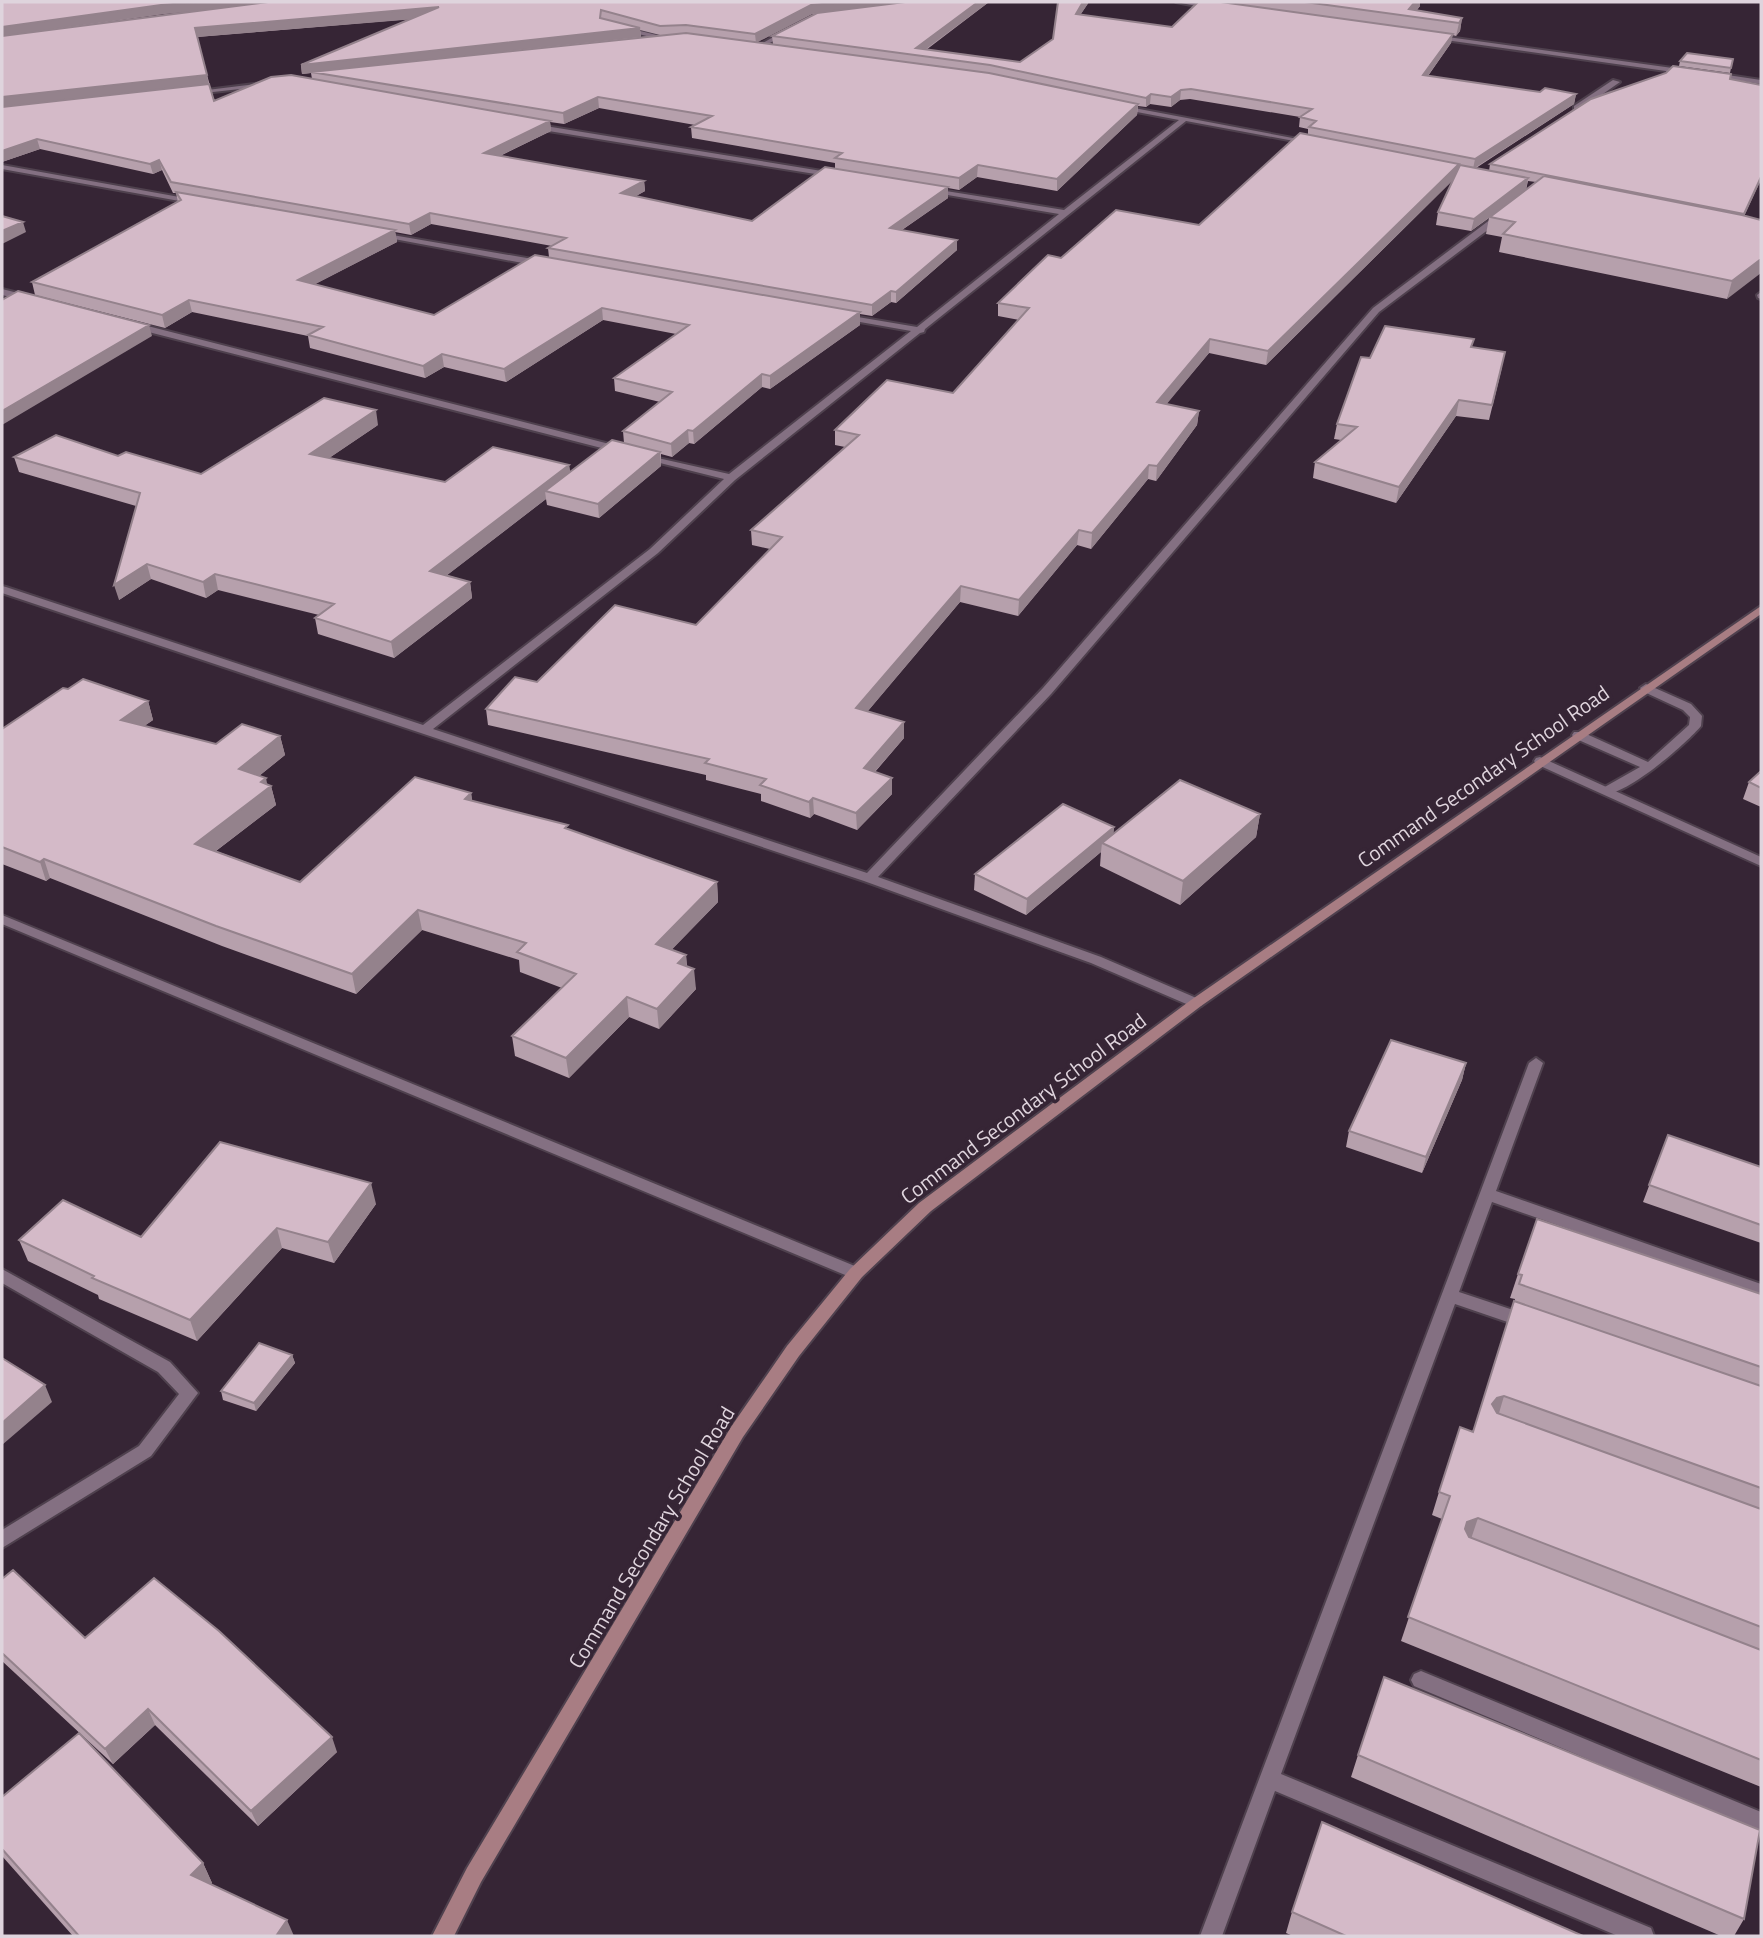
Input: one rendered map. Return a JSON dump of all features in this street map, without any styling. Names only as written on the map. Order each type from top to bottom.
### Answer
[{"type":"main road","name":"Command Secondary School Road","points":[[443,1936],[474,1875],[737,1432],[793,1351],[856,1273],[934,1199],[1196,1003],[1761,609]]},
{"type":"street","points":[[1179,2],[1222,9]]},
{"type":"street","points":[[759,47],[797,25]]},
{"type":"street","points":[[615,27],[677,39]]},
{"type":"street","points":[[1429,36],[1696,73]]},
{"type":"street","points":[[639,42],[667,38]]},
{"type":"street","points":[[748,45],[773,48]]},
{"type":"street","points":[[1709,75],[1761,82]]},
{"type":"street","points":[[189,92],[283,82]]},
{"type":"street","points":[[1569,113],[1616,82]]},
{"type":"street","points":[[1105,104],[1314,142]]},
{"type":"street","points":[[424,730],[654,551],[731,478],[921,330],[1182,120]]},
{"type":"street","points":[[520,124],[850,177]]},
{"type":"street","points":[[2,167],[205,203]]},
{"type":"street","points":[[917,188],[1067,213]]},
{"type":"street","points":[[869,878],[1047,691],[1376,310],[1517,204]]},
{"type":"street","points":[[367,232],[556,266]]},
{"type":"street","points":[[2,292],[41,302]]},
{"type":"street","points":[[826,313],[921,330]]},
{"type":"street","points":[[120,323],[731,478]]},
{"type":"street","points":[[2,589],[869,878],[1096,960],[1196,1003]]},
{"type":"street","points":[[1607,791],[1650,767],[1695,726],[1696,716],[1687,707],[1646,688]]},
{"type":"street","points":[[1578,735],[1650,767]]},
{"type":"street","points":[[1540,761],[1761,862]]},
{"type":"street","points":[[2,919],[856,1273]]},
{"type":"street","points":[[1211,1936],[1536,1063]]},
{"type":"street","points":[[1488,1194],[1761,1290]]},
{"type":"street","points":[[2,1275],[164,1367],[189,1393],[145,1451],[2,1540]]},
{"type":"street","points":[[1449,1295],[1540,1327]]},
{"type":"street","points":[[1421,1680],[1761,1822]]},
{"type":"street","points":[[1269,1779],[1643,1936]]},
{"type":"building","points":[[2,2],[198,2],[2,27]]},
{"type":"building","points":[[268,2],[845,2],[811,5],[755,34],[686,25],[660,26],[601,10],[600,18],[640,28],[301,65],[439,7],[195,28],[207,75],[2,97],[2,36]]},
{"type":"building","points":[[905,2],[978,2],[916,48],[1020,62],[1053,39],[1058,2],[1083,2],[1076,14],[1172,27],[1198,2],[1221,2],[1453,34],[1423,75],[1540,92],[1545,88],[1576,94],[1475,159],[1309,127],[1316,121],[1300,117],[1312,109],[1191,89],[1181,90],[1171,97],[1151,94],[1146,98],[990,65],[772,36],[817,13]]},
{"type":"building","points":[[1305,2],[1415,2],[1409,9],[1462,18],[1459,23]]},
{"type":"building","points":[[686,33],[989,73],[1138,104],[1057,179],[978,165],[959,178],[835,158],[842,153],[691,127],[712,116],[598,97],[563,113],[311,72]]},
{"type":"building","points":[[1687,53],[1733,59],[1731,68],[1680,61]]},
{"type":"building","points":[[1673,66],[1731,74],[1730,79],[1761,85],[1761,177],[1744,214],[1490,164],[1591,99],[1666,73]]},
{"type":"building","points":[[291,75],[550,121],[484,153],[644,181],[621,193],[752,221],[825,167],[948,187],[890,228],[957,240],[896,292],[891,291],[872,305],[548,248],[566,238],[430,213],[409,224],[171,182],[159,160],[150,164],[37,139],[2,151],[2,107],[209,84],[214,101],[271,77]]},
{"type":"building","points":[[1300,133],[1459,164],[1268,351],[1210,339],[1157,402],[1199,411],[1157,466],[1149,465],[1092,533],[1079,530],[1019,600],[961,586],[856,708],[904,722],[864,768],[892,778],[856,813],[813,798],[809,802],[760,785],[766,779],[705,763],[709,759],[486,709],[515,677],[537,682],[615,605],[696,625],[782,537],[751,530],[859,435],[835,430],[887,380],[953,393],[1029,308],[998,303],[1048,255],[1061,258],[1116,210],[1199,225]]},
{"type":"building","points":[[1460,165],[1528,178],[1474,219],[1438,212]]},
{"type":"building","points":[[1544,176],[1761,220],[1761,259],[1732,281],[1503,234],[1515,222],[1490,217]]},
{"type":"building","points":[[176,192],[395,230],[298,280],[434,315],[535,255],[860,312],[770,376],[762,374],[693,431],[688,430],[671,444],[623,431],[672,392],[614,378],[689,325],[602,308],[504,369],[442,354],[423,366],[308,335],[323,327],[189,300],[162,315],[32,282],[181,200]]},
{"type":"building","points":[[2,216],[23,222],[2,231]]},
{"type":"building","points":[[18,291],[149,325],[2,411],[2,300]]},
{"type":"building","points":[[1385,326],[1474,339],[1471,347],[1505,352],[1492,405],[1459,400],[1399,487],[1315,462],[1357,427],[1337,424],[1361,357],[1370,358]]},
{"type":"building","points":[[324,398],[376,410],[310,454],[445,482],[493,447],[569,465],[430,571],[470,582],[391,642],[315,618],[334,604],[215,574],[203,582],[147,564],[114,585],[140,493],[14,457],[56,435],[118,456],[126,452],[201,474]]},
{"type":"building","points":[[612,440],[660,452],[598,504],[545,491]]},
{"type":"building","points":[[83,679],[148,701],[121,720],[216,744],[242,724],[280,736],[239,769],[266,778],[261,782],[271,786],[195,844],[300,882],[415,777],[471,793],[465,799],[568,825],[565,828],[717,882],[656,944],[686,955],[678,963],[694,969],[657,1009],[627,997],[566,1058],[512,1036],[576,974],[517,952],[526,943],[418,910],[352,974],[216,926],[44,859],[40,862],[2,847],[2,729],[63,688],[68,689]]},
{"type":"building","points":[[1761,771],[1761,788],[1749,782]]},
{"type":"building","points":[[1180,780],[1260,814],[1183,881],[1102,843]]},
{"type":"building","points":[[1063,804],[1114,827],[1027,899],[975,874]]},
{"type":"building","points":[[1391,1040],[1466,1063],[1426,1157],[1349,1131]]},
{"type":"building","points":[[1668,1135],[1761,1167],[1761,1225],[1649,1185]]},
{"type":"building","points":[[220,1142],[371,1183],[328,1242],[277,1228],[190,1320],[92,1278],[94,1276],[19,1240],[63,1200],[141,1237]]},
{"type":"building","points":[[1537,1219],[1761,1294],[1761,1367],[1519,1284],[1522,1275],[1518,1274]]},
{"type":"building","points":[[1514,1301],[1761,1386],[1761,1488],[1504,1396],[1497,1398],[1492,1404],[1497,1413],[1761,1509],[1761,1627],[1478,1518],[1467,1522],[1465,1529],[1469,1537],[1761,1650],[1761,1760],[1408,1617],[1450,1496],[1439,1492],[1460,1427],[1473,1432]]},
{"type":"building","points":[[259,1343],[292,1355],[254,1403],[221,1391]]},
{"type":"building","points":[[2,1358],[45,1385],[2,1423]]},
{"type":"building","points":[[13,1570],[85,1638],[154,1578],[219,1631],[332,1737],[251,1811],[148,1709],[105,1749],[2,1653],[2,1579]]},
{"type":"building","points":[[1384,1677],[1760,1830],[1744,1919],[1358,1755]]},
{"type":"building","points":[[79,1733],[203,1863],[191,1875],[287,1920],[276,1936],[79,1936],[2,1849],[2,1797]]},
{"type":"building","points":[[1322,1822],[1583,1936],[1346,1936],[1292,1912]]}]
